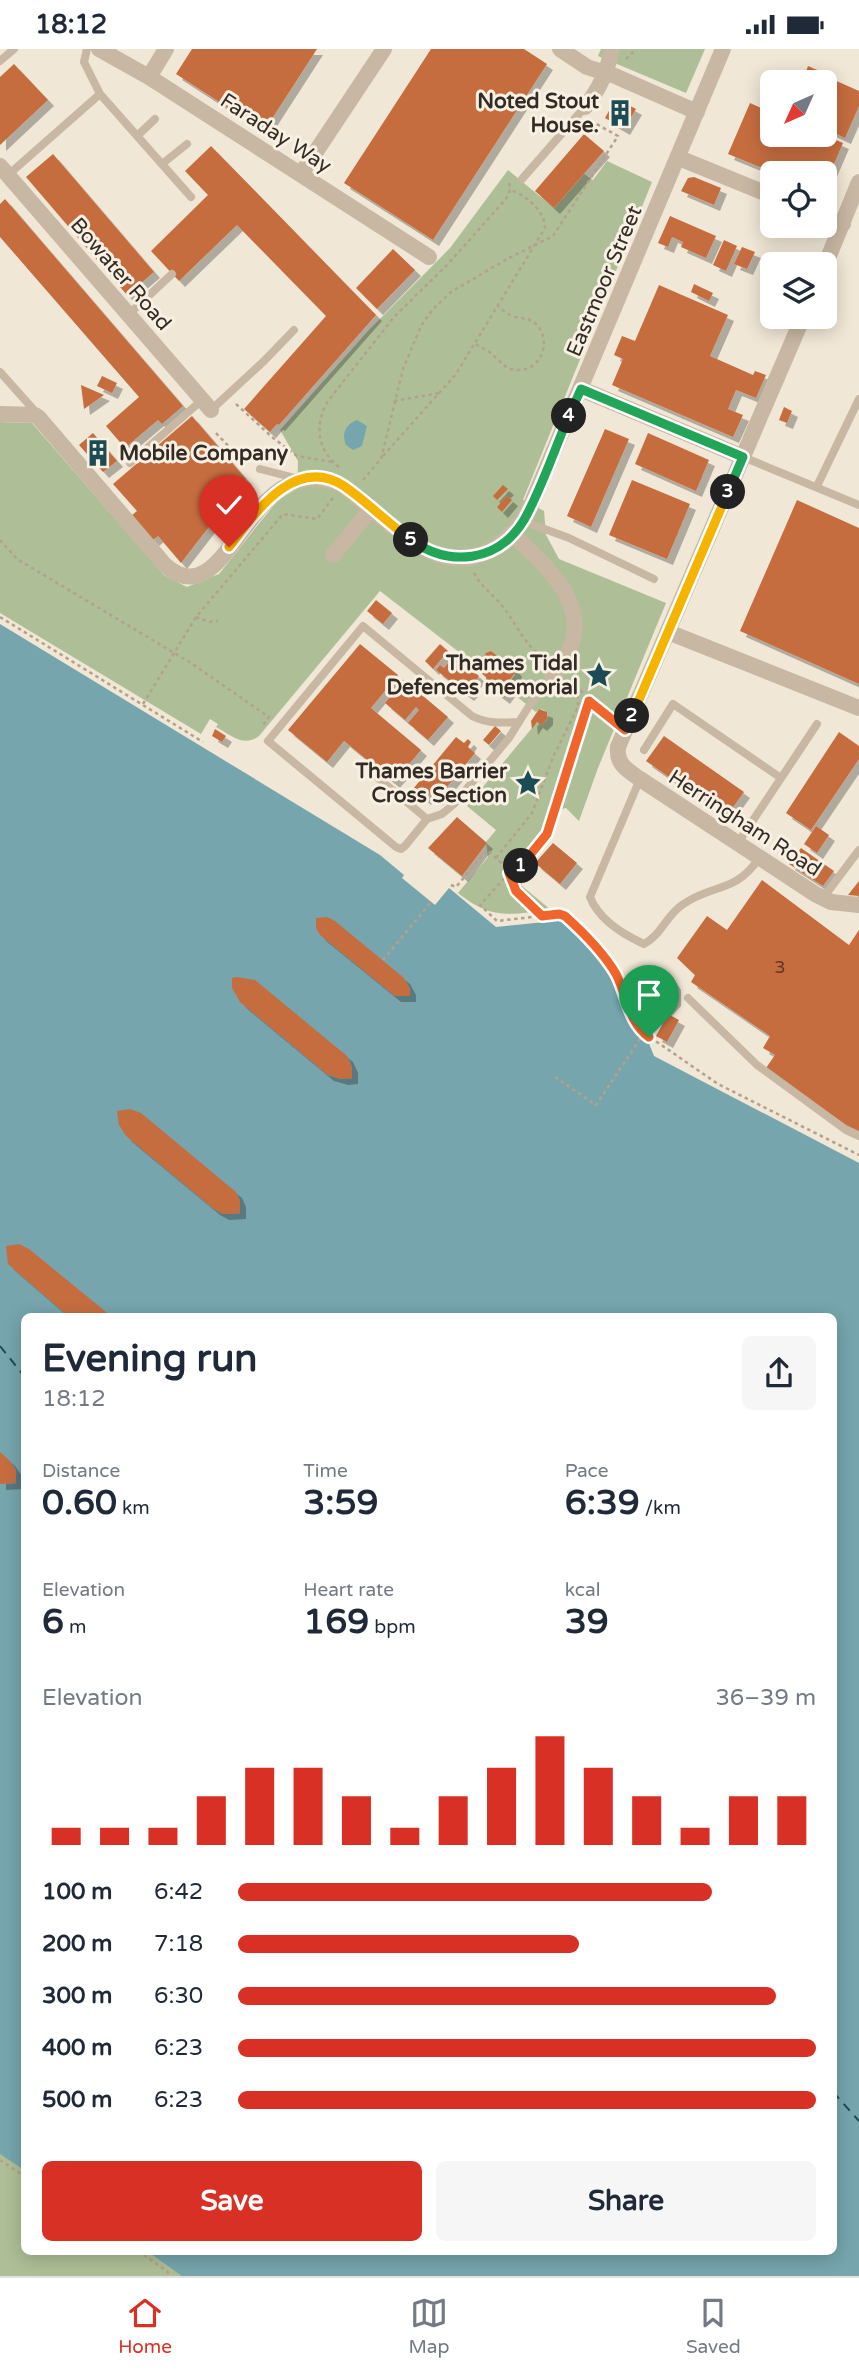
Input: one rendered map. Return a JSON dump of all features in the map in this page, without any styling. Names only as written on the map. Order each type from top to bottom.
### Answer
[{"type":"street","name":"Faraday Way","points":[[99,49],[149,77],[429,257]]},
{"type":"street","points":[[149,77],[166,49]]},
{"type":"street","points":[[301,174],[384,49]]},
{"type":"street","points":[[559,49],[587,67],[697,112]]},
{"type":"street","points":[[588,114],[607,73],[612,49]]},
{"type":"street","name":"Eastmoor Street","points":[[518,528],[581,389],[723,49]]},
{"type":"street","points":[[679,158],[760,190]]},
{"type":"street","name":"Bowater Road","points":[[4,171],[206,405]]},
{"type":"street","points":[[833,252],[850,220],[859,182]]},
{"type":"street","points":[[625,730],[798,329]]},
{"type":"street","points":[[581,389],[743,457]]},
{"type":"street","points":[[0,414],[35,415],[164,564],[173,573],[185,577],[199,576],[206,572],[270,497],[299,479],[315,477],[342,485],[422,548],[449,557],[484,554],[518,528],[557,577],[570,600],[575,617],[572,649],[556,673]]},
{"type":"street","points":[[333,555],[372,508]]},
{"type":"street","points":[[668,632],[859,708]]},
{"type":"street","name":"Herringham Road","points":[[625,730],[617,758],[623,767],[823,898],[831,902],[859,905]]},
{"type":"lane","points":[[0,61],[14,49]]},
{"type":"lane","points":[[87,49],[84,62],[100,94],[191,197]]},
{"type":"lane","points":[[4,171],[100,94]]},
{"type":"lane","points":[[522,179],[588,114]]},
{"type":"lane","points":[[137,136],[155,119]]},
{"type":"lane","points":[[162,164],[187,144]]},
{"type":"lane","points":[[128,315],[172,274]]},
{"type":"lane","points":[[130,463],[264,361],[294,330]]},
{"type":"lane","points":[[0,372],[33,409],[35,415]]},
{"type":"lane","points":[[817,486],[859,399]]},
{"type":"lane","points":[[743,457],[859,505]]},
{"type":"lane","points":[[260,469],[299,479]]},
{"type":"lane","points":[[518,528],[569,538],[654,579]]},
{"type":"lane","points":[[519,722],[494,723],[472,716],[363,627],[268,741],[401,849],[427,819],[442,814],[454,804],[509,738],[519,722],[529,706],[556,673]]},
{"type":"lane","points":[[643,750],[673,704],[781,779]]},
{"type":"lane","points":[[738,843],[817,724]]},
{"type":"lane","points":[[378,778],[427,819]]},
{"type":"lane","points":[[640,779],[590,897],[603,918],[634,940],[644,944],[654,938],[679,907],[705,893],[735,883],[749,873],[760,857]]},
{"type":"lane","points":[[823,898],[859,850]]},
{"type":"lane","points":[[688,998],[757,1065],[846,1131],[859,1136]]},
{"type":"path","points":[[381,459],[393,401],[408,356],[421,327],[433,309],[451,292],[553,236],[618,137],[588,114]]},
{"type":"path","points":[[360,483],[457,374],[545,228],[537,208],[519,192],[510,190]]},
{"type":"path","points":[[475,344],[494,355],[507,368],[516,370],[533,366],[540,359],[545,342],[538,326],[531,320],[515,317],[498,307]]},
{"type":"path","points":[[393,401],[439,393]]},
{"type":"path","points":[[240,407],[297,456],[332,461]]},
{"type":"path","points":[[216,433],[233,451]]},
{"type":"path","points":[[143,704],[196,617],[284,514],[317,520],[334,496]]},
{"type":"path","points":[[0,540],[17,559],[175,654],[269,717],[263,725]]},
{"type":"path","points":[[473,572],[478,582],[506,611],[530,647],[556,673],[625,730]]},
{"type":"path","points":[[0,617],[203,743]]},
{"type":"path","points":[[196,617],[209,622],[218,621]]},
{"type":"path","points":[[496,858],[532,813],[554,755],[578,707],[579,690]]},
{"type":"path","points":[[589,701],[547,834],[516,873],[509,873],[480,905],[497,921],[559,914],[565,916],[603,954],[618,978],[635,1021],[644,1033],[718,1084],[859,1155]]},
{"type":"path","points":[[451,884],[456,887],[487,850],[506,867],[516,891],[542,916]]},
{"type":"path","points":[[383,960],[431,902]]},
{"type":"path","points":[[555,1077],[596,1105],[644,1033]]},
{"type":"path","points":[[0,2160],[21,2174]]},
{"type":"path","points":[[143,2255],[168,2274]]},
{"type":"green space","points":[[601,49],[705,49],[686,93],[598,56]]},
{"type":"green space","points":[[607,161],[652,182],[523,500],[544,511],[546,535],[559,559],[666,603],[579,821],[566,808],[558,810],[550,835],[520,872],[522,886],[551,910],[492,912],[458,893],[488,857],[486,842],[496,830],[467,806],[537,722],[546,721],[548,717],[544,710],[539,709],[536,712],[505,687],[515,675],[513,667],[491,651],[477,666],[380,591],[259,736],[248,741],[237,739],[216,727],[218,724],[210,719],[201,734],[0,613],[0,422],[32,423],[164,575],[187,587],[219,574],[278,500],[297,489],[298,461],[280,430],[368,331],[450,248],[508,170],[554,208],[584,174],[593,180]]},
{"type":"green space","points":[[0,1837],[21,1855],[21,2255],[635,2255],[662,2276],[0,2276]]},
{"type":"water","points":[[357,420],[367,426],[362,446],[353,450],[346,445],[344,433],[350,424]]},
{"type":"water","points":[[0,624],[380,855],[404,875],[402,878],[435,905],[449,888],[496,927],[565,920],[608,968],[627,1014],[638,1033],[648,1041],[654,1056],[859,1163],[859,2276],[182,2276],[153,2255],[837,2255],[837,1313],[21,1313],[21,2168],[0,2154]]},
{"type":"building","points":[[192,49],[317,49],[264,131],[176,74]]},
{"type":"building","points":[[431,49],[524,49],[547,64],[433,240],[344,183]]},
{"type":"building","points":[[14,64],[48,100],[0,145],[0,77]]},
{"type":"building","points":[[837,81],[859,91],[859,106],[845,138],[837,134]]},
{"type":"building","name":"Noted Stout House.","points":[[616,98],[636,109],[624,129],[605,118]]},
{"type":"building","points":[[750,103],[760,108],[760,147],[837,147],[837,140],[843,143],[835,161],[760,161],[760,167],[728,154]]},
{"type":"building","points":[[584,134],[604,151],[554,208],[535,191]]},
{"type":"building","points":[[211,146],[376,315],[270,432],[244,409],[326,316],[237,225],[179,281],[151,251],[208,195],[185,171]]},
{"type":"building","points":[[53,154],[154,272],[127,295],[26,177]]},
{"type":"building","points":[[694,177],[721,188],[714,205],[681,191],[688,178]]},
{"type":"building","points":[[5,199],[183,406],[162,424],[158,420],[125,448],[106,426],[139,397],[0,237],[0,204]]},
{"type":"building","points":[[670,216],[716,236],[706,258],[681,247],[683,242],[672,237],[668,247],[658,243]]},
{"type":"building","points":[[724,240],[737,246],[726,271],[713,265]]},
{"type":"building","points":[[742,247],[755,252],[747,269],[734,264]]},
{"type":"building","points":[[393,249],[415,270],[377,309],[356,288]]},
{"type":"building","points":[[694,284],[713,293],[709,301],[691,292]]},
{"type":"building","points":[[659,285],[728,315],[710,356],[753,375],[755,371],[766,375],[756,398],[736,390],[728,409],[743,415],[733,437],[612,385],[623,359],[614,355],[622,336],[635,341]]},
{"type":"building","name":"Mobile Company","points":[[102,376],[117,383],[112,393],[97,386]]},
{"type":"building","points":[[81,385],[104,395],[84,409]]},
{"type":"building","points":[[784,407],[792,411],[787,423],[779,420]]},
{"type":"building","points":[[192,416],[246,479],[181,563],[158,536],[153,540],[132,515],[137,511],[113,484]]},
{"type":"building","points":[[605,429],[629,439],[591,527],[567,516]]},
{"type":"building","name":"Mobile Company","points":[[93,433],[117,461],[103,472],[79,445]]},
{"type":"building","points":[[648,433],[709,460],[696,491],[635,464]]},
{"type":"building","points":[[632,480],[690,504],[667,559],[609,535]]},
{"type":"building","points":[[503,485],[508,489],[497,500],[493,496]]},
{"type":"building","points":[[507,496],[512,500],[502,512],[497,507]]},
{"type":"building","points":[[797,500],[859,528],[859,684],[740,631]]},
{"type":"building","points":[[376,600],[392,613],[383,624],[367,611]]},
{"type":"building","points":[[360,644],[398,675],[371,708],[421,750],[394,782],[344,741],[327,762],[288,730]]},
{"type":"building","points":[[440,644],[448,651],[433,669],[425,661]]},
{"type":"building","points":[[491,651],[516,671],[505,687],[509,691],[504,698],[487,685],[486,677],[476,668],[486,653]]},
{"type":"building","points":[[450,652],[479,676],[468,695],[436,670],[440,665],[444,668],[450,661],[446,658]]},
{"type":"building","points":[[404,680],[448,717],[428,740],[408,723],[419,710],[416,707],[405,720],[385,703]]},
{"type":"building","points":[[539,709],[547,712],[547,719],[541,725],[537,722],[532,729],[531,721]]},
{"type":"building","points":[[495,726],[501,731],[489,745],[483,740]]},
{"type":"building","points":[[215,729],[226,736],[222,742],[212,736]]},
{"type":"building","points":[[839,732],[859,746],[859,759],[811,830],[786,813]]},
{"type":"building","points":[[664,736],[744,792],[726,817],[646,761]]},
{"type":"building","points":[[456,737],[464,743],[468,739],[471,742],[468,747],[475,753],[437,799],[430,793],[425,799],[413,789]]},
{"type":"building","points":[[457,817],[487,843],[462,876],[428,848]]},
{"type":"building","points":[[816,826],[829,835],[817,853],[804,844]]},
{"type":"building","points":[[553,843],[577,863],[560,884],[535,863]]},
{"type":"building","points":[[801,848],[834,871],[823,886],[789,864]]},
{"type":"building","points":[[762,880],[849,945],[859,930],[859,1131],[846,1125],[766,1068],[775,1055],[763,1048],[770,1036],[691,982],[695,975],[677,958],[707,916],[727,930]]},
{"type":"building","points":[[859,881],[859,896],[848,895]]},
{"type":"building","points":[[327,917],[404,978],[410,989],[410,996],[395,996],[320,935],[316,928],[316,918]]},
{"type":"building","points":[[644,969],[660,970],[669,975],[675,984],[675,1000],[665,1011],[646,1010],[638,1005],[632,996],[629,989],[633,976]]},
{"type":"building","points":[[232,978],[255,980],[347,1056],[352,1067],[352,1078],[342,1079],[328,1075],[240,1002],[232,988]]},
{"type":"building","points":[[668,1014],[679,1020],[667,1042],[656,1036]]},
{"type":"building","points":[[130,1109],[141,1113],[236,1192],[240,1201],[240,1213],[223,1214],[214,1209],[126,1136],[119,1125],[117,1111]]},
{"type":"building","points":[[19,1244],[29,1249],[107,1313],[65,1313],[8,1264],[6,1246]]},
{"type":"building","points":[[0,1452],[16,1470],[16,1483],[0,1484]]},
{"type":"ferry route","points":[[0,1346],[21,1372]]},
{"type":"ferry route","points":[[837,2096],[859,2121]]},
{"type":"place","name":"Noted Stout House.","points":[[620,113]]},
{"type":"place","name":"Mobile Company","points":[[98,453]]},
{"type":"place","name":"Thames Tidal Defences memorial","points":[[599,675]]},
{"type":"place","name":"Thames Barrier Cross Section","points":[[528,783]]},
{"type":"route","points":[[229,547],[270,497],[299,479],[315,477],[342,485],[422,548],[449,557],[462,558],[484,554],[512,534],[523,521],[581,389],[743,457],[625,730],[589,701],[547,834],[516,873],[509,873],[516,891],[542,916],[565,916],[603,954],[618,978],[635,1021],[649,1037]]}]
